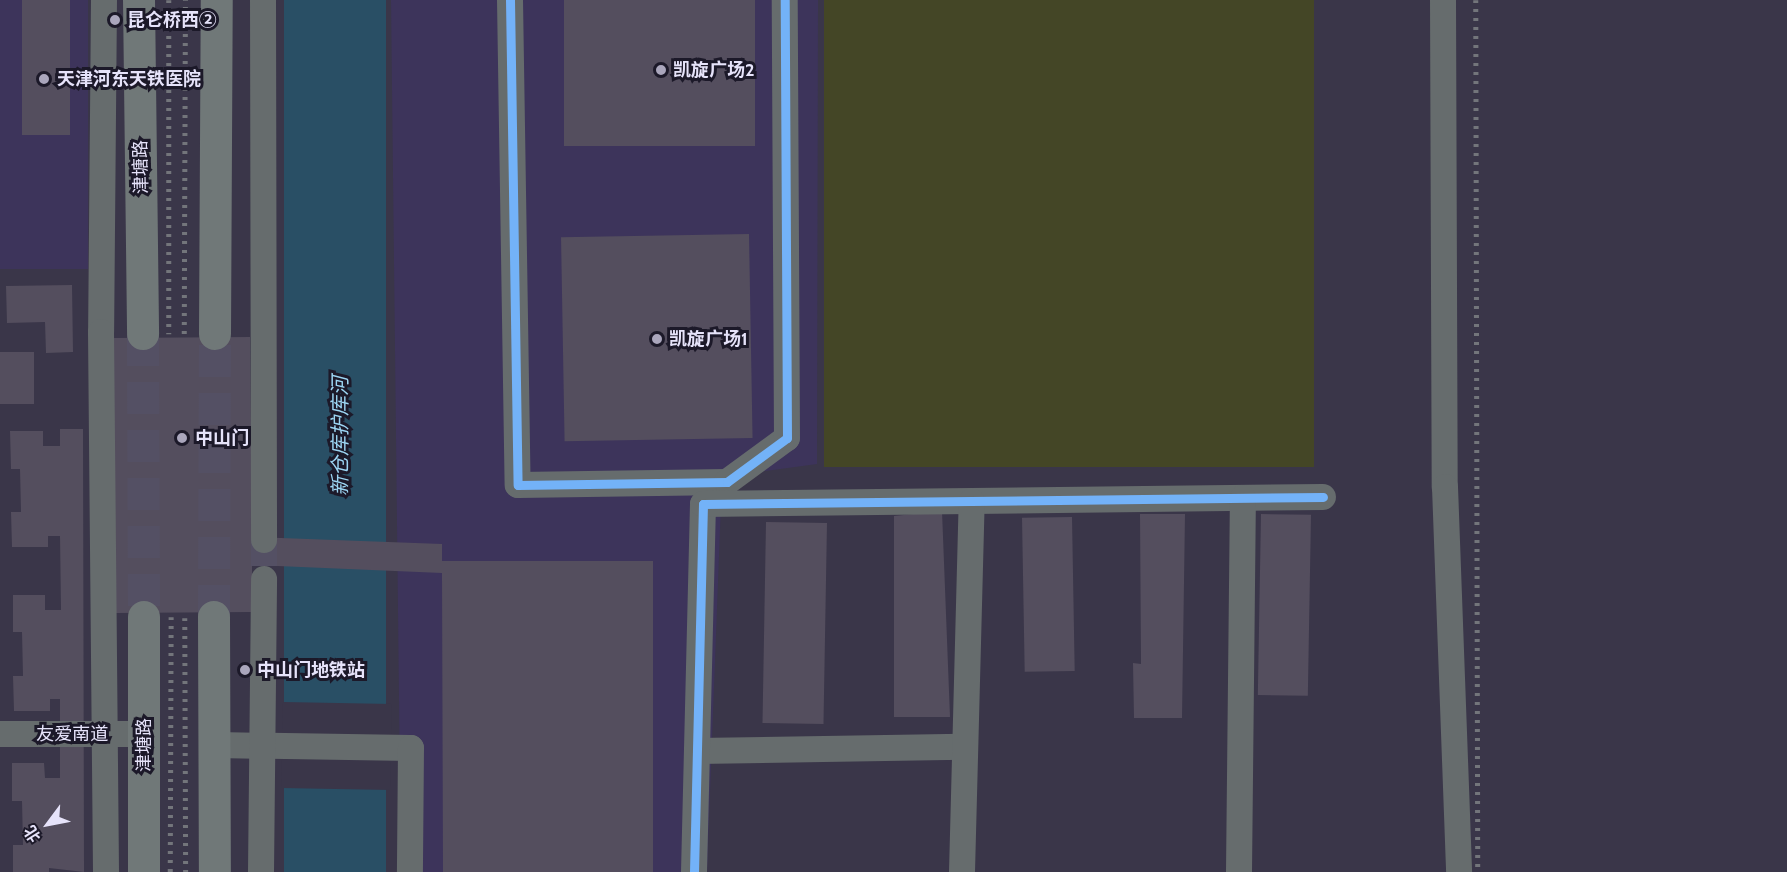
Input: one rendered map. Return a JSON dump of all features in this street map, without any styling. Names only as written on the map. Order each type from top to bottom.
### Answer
[{"type":"main road","name":"津塘路","points":[[139,0],[142,334]]},
{"type":"main road","points":[[214,334],[218,0]]},
{"type":"main road","name":"津塘路","points":[[144,617],[144,872]]},
{"type":"main road","points":[[214,617],[215,872]]},
{"type":"street","points":[[104,0],[106,872]]},
{"type":"street","points":[[263,0],[264,540]]},
{"type":"street","points":[[510,0],[518,485],[727,482],[787,438],[785,0]]},
{"type":"street","points":[[1443,0],[1445,487],[1459,872]]},
{"type":"street","points":[[694,872],[703,504],[1323,497]]},
{"type":"street","points":[[1239,872],[1243,498]]},
{"type":"street","points":[[962,872],[963,747],[972,501]]},
{"type":"street","points":[[261,872],[264,579]]},
{"type":"street","name":"友爱南道","points":[[0,734],[144,734]]},
{"type":"street","points":[[216,745],[411,748],[410,872]]},
{"type":"street","points":[[697,751],[963,747]]},
{"type":"shaded area","name":"天津河东天铁医院","points":[[0,0],[88,0],[88,269],[0,269]]},
{"type":"shaded area","points":[[391,0],[818,0],[817,464],[722,477],[707,872],[401,872]]},
{"type":"green space","points":[[824,0],[1314,0],[1314,467],[824,467]]},
{"type":"water","name":"新仓库护库河","points":[[284,0],[386,0],[386,872],[284,872]]},
{"type":"pier","points":[[283,702],[392,704],[390,790],[281,788]]},
{"type":"building","points":[[22,0],[70,0],[70,135],[22,135]]},
{"type":"building","name":"凯旋广场2","points":[[564,0],[755,0],[755,146],[564,146]]},
{"type":"building","name":"凯旋广场1","points":[[749,234],[753,438],[565,441],[561,237]]},
{"type":"building","points":[[72,285],[73,352],[46,353],[45,322],[7,323],[6,286]]},
{"type":"building","points":[[250,337],[252,537],[442,544],[442,561],[653,561],[653,872],[443,872],[442,573],[252,565],[252,612],[116,613],[113,338]]},
{"type":"building","points":[[0,352],[34,352],[34,404],[0,404]]},
{"type":"building","points":[[60,429],[83,429],[84,872],[49,868],[49,872],[13,872],[13,845],[23,845],[22,801],[12,801],[12,763],[44,763],[45,778],[60,778],[60,699],[50,699],[50,711],[14,711],[13,676],[23,676],[22,632],[13,632],[13,595],[45,595],[45,610],[61,610],[60,536],[48,536],[48,547],[12,547],[11,512],[21,512],[20,469],[11,469],[10,431],[43,431],[43,446],[60,446]]},
{"type":"building","points":[[942,511],[950,717],[894,717],[894,516]]},
{"type":"building","points":[[1140,514],[1185,514],[1182,718],[1134,718],[1133,663],[1141,664]]},
{"type":"building","points":[[1261,514],[1311,515],[1308,696],[1258,695]]},
{"type":"building","points":[[1072,517],[1075,671],[1025,672],[1022,518]]},
{"type":"building","points":[[766,522],[827,523],[823,724],[762,723]]},
{"type":"tunnel","points":[[143,334],[144,617]]},
{"type":"tunnel","points":[[214,617],[215,334]]},
{"type":"tunnel","points":[[264,540],[264,579]]},
{"type":"railway","points":[[169,0],[169,334]]},
{"type":"railway","points":[[184,334],[185,0]]},
{"type":"railway","points":[[1476,0],[1478,872]]},
{"type":"railway","points":[[170,872],[171,617]]},
{"type":"railway","points":[[185,618],[186,872]]},
{"type":"cycle path","points":[[510,0],[518,485],[727,482],[787,438],[785,0]]},
{"type":"cycle path","points":[[694,872],[703,504],[1323,497]]},
{"type":"place","name":"昆仑桥西②","points":[[115,20]]},
{"type":"place","name":"凯旋广场2","points":[[661,70]]},
{"type":"place","name":"天津河东天铁医院","points":[[44,79]]},
{"type":"place","name":"凯旋广场1","points":[[657,339]]},
{"type":"place","name":"中山门","points":[[182,438]]},
{"type":"place","name":"中山门地铁站","points":[[245,670]]}]
